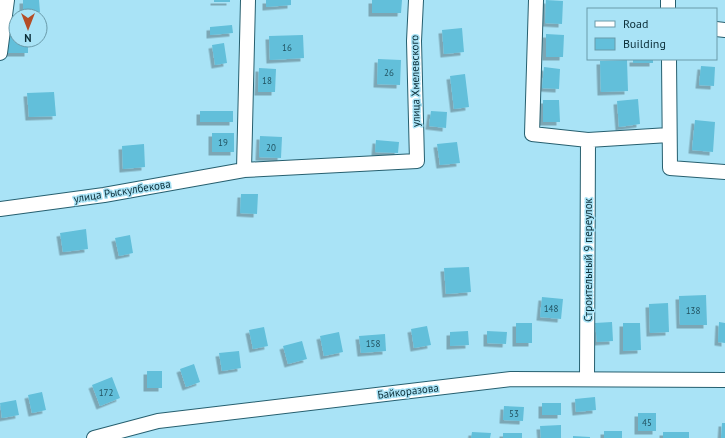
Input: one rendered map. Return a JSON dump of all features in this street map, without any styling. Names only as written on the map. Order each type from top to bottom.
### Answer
[{"type":"street","points":[[0,53],[7,0]]},
{"type":"street","points":[[244,170],[248,0]]},
{"type":"street","name":"улица Хмелевского","points":[[416,0],[414,40],[417,162]]},
{"type":"street","points":[[536,0],[532,134],[588,140],[670,135]]},
{"type":"street","points":[[669,60],[670,168],[725,172]]},
{"type":"street","name":"Строительный 9 переулок","points":[[587,379],[588,140]]},
{"type":"street","name":"улица Рыскулбекова","points":[[0,209],[104,195],[244,170],[417,162]]},
{"type":"street","name":"Байкоразова","points":[[94,438],[158,421],[495,380],[725,380]]},
{"type":"building","points":[[23,0],[39,0],[40,8],[23,8]]},
{"type":"building","points":[[214,0],[230,0],[230,2],[214,2]]},
{"type":"building","points":[[266,0],[291,0],[291,5],[266,7]]},
{"type":"building","points":[[372,0],[402,0],[401,13],[372,13]]},
{"type":"building","points":[[546,0],[563,1],[562,24],[545,23]]},
{"type":"building","points":[[232,25],[233,33],[210,35],[210,27]]},
{"type":"building","points":[[462,28],[464,52],[444,54],[442,30]]},
{"type":"building","points":[[546,34],[564,35],[563,57],[546,57]]},
{"type":"building","points":[[303,35],[304,58],[270,60],[269,36]]},
{"type":"building","points":[[224,43],[227,63],[215,65],[212,45]]},
{"type":"building","points":[[8,48],[28,48],[28,53],[8,53]]},
{"type":"building","points":[[378,59],[401,60],[400,85],[377,84]]},
{"type":"building","points":[[627,60],[628,91],[601,92],[600,61]]},
{"type":"building","points":[[633,60],[653,60],[653,63],[633,63]]},
{"type":"building","points":[[701,66],[715,67],[714,86],[699,85]]},
{"type":"building","points":[[544,67],[560,69],[559,89],[542,88]]},
{"type":"building","points":[[259,68],[276,69],[275,92],[258,92]]},
{"type":"building","points":[[465,74],[469,107],[454,109],[450,76]]},
{"type":"building","points":[[54,92],[56,116],[29,117],[27,93]]},
{"type":"building","points":[[638,99],[640,124],[619,127],[617,101]]},
{"type":"building","points":[[543,100],[559,100],[560,122],[543,122]]},
{"type":"building","points":[[200,111],[233,111],[233,122],[200,122]]},
{"type":"building","points":[[431,111],[447,112],[446,128],[429,126]]},
{"type":"building","points":[[695,120],[715,122],[713,152],[692,150]]},
{"type":"building","points":[[212,133],[234,133],[234,152],[212,152]]},
{"type":"building","points":[[260,136],[282,137],[281,158],[259,157]]},
{"type":"building","points":[[376,140],[399,142],[398,153],[375,152]]},
{"type":"building","points":[[457,142],[460,163],[440,165],[437,144]]},
{"type":"building","points":[[144,144],[145,167],[123,169],[122,146]]},
{"type":"building","points":[[241,194],[258,194],[257,214],[240,213]]},
{"type":"building","points":[[86,229],[88,249],[63,252],[60,233]]},
{"type":"building","points":[[130,235],[133,253],[119,256],[115,238]]},
{"type":"building","points":[[469,267],[471,292],[446,294],[444,268]]},
{"type":"building","points":[[706,295],[707,325],[680,325],[679,296]]},
{"type":"building","points":[[542,297],[563,299],[561,319],[540,317]]},
{"type":"building","points":[[668,303],[669,332],[650,333],[649,304]]},
{"type":"building","points":[[612,322],[613,341],[597,342],[595,323]]},
{"type":"building","points":[[719,322],[725,323],[725,343],[718,342]]},
{"type":"building","points":[[516,323],[532,323],[532,343],[516,343]]},
{"type":"building","points":[[623,323],[640,323],[641,350],[623,351]]},
{"type":"building","points":[[427,326],[431,345],[414,348],[411,329]]},
{"type":"building","points":[[264,327],[268,346],[253,349],[249,330]]},
{"type":"building","points":[[468,331],[469,345],[450,346],[450,332]]},
{"type":"building","points":[[487,331],[507,332],[506,344],[487,343]]},
{"type":"building","points":[[339,332],[343,352],[324,356],[320,336]]},
{"type":"building","points":[[385,334],[386,351],[361,353],[359,336]]},
{"type":"building","points":[[302,341],[307,359],[288,364],[283,346]]},
{"type":"building","points":[[239,351],[241,368],[222,371],[219,353]]},
{"type":"building","points":[[194,364],[200,382],[186,387],[180,369]]},
{"type":"building","points":[[147,371],[162,371],[162,388],[147,388]]},
{"type":"building","points":[[112,377],[120,398],[100,406],[92,385]]},
{"type":"building","points":[[42,392],[46,410],[32,413],[28,395]]},
{"type":"building","points":[[595,397],[596,410],[576,412],[575,399]]},
{"type":"building","points":[[16,400],[19,415],[2,418],[0,403]]},
{"type":"building","points":[[542,403],[561,403],[561,415],[542,415]]},
{"type":"building","points":[[504,406],[524,407],[523,421],[503,420]]},
{"type":"building","points":[[638,413],[656,413],[656,431],[638,431]]},
{"type":"building","points":[[722,423],[725,423],[725,438],[721,438]]},
{"type":"building","points":[[561,425],[561,438],[541,438],[540,426]]},
{"type":"building","points":[[604,431],[622,431],[622,438],[604,438]]},
{"type":"building","points":[[472,432],[491,433],[490,438],[471,438]]},
{"type":"building","points":[[663,432],[689,432],[689,438],[663,438]]},
{"type":"building","points":[[503,433],[522,433],[522,438],[503,438]]},
{"type":"building","points":[[573,436],[590,437],[590,438],[573,438]]}]
